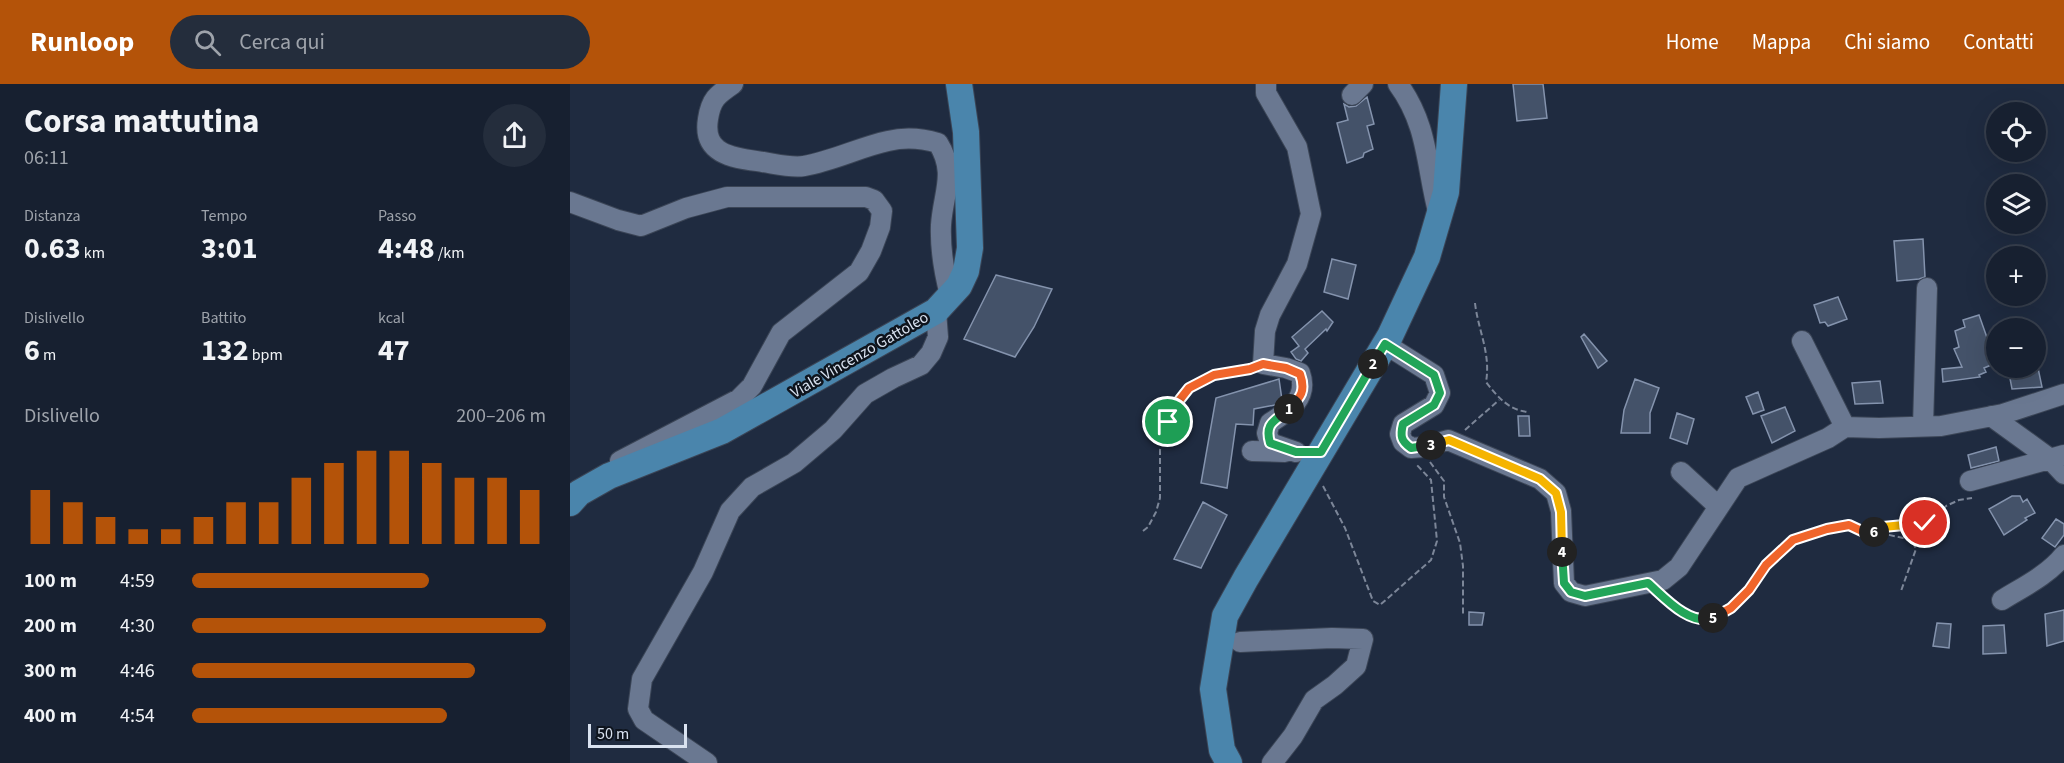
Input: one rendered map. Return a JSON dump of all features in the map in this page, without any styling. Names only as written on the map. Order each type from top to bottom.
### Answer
[{"type":"main road","name":"Viale Vincenzo Gattoleo","points":[[570,503],[579,493],[609,476],[722,431],[943,303],[959,286],[966,271],[970,248],[966,132],[958,84]]},
{"type":"main road","points":[[1229,763],[1222,750],[1214,689],[1225,616],[1309,458],[1385,344],[1427,257],[1446,192],[1454,84]]},
{"type":"street","points":[[707,763],[644,720],[638,709],[642,679],[703,572],[730,511],[752,487],[794,463],[833,430],[865,394],[921,365],[931,353],[938,337],[943,303],[941,224],[948,187],[946,156],[938,143],[919,138],[887,141],[803,166],[731,157],[716,149],[708,139],[707,121],[712,101],[733,84]]},
{"type":"street","points":[[1266,84],[1266,93],[1297,147],[1311,214],[1297,264],[1270,315],[1265,331],[1263,364],[1286,368],[1300,374],[1304,384],[1300,398],[1270,423],[1267,434],[1270,443],[1309,458]]},
{"type":"street","points":[[1398,84],[1412,106],[1426,142],[1439,215]]},
{"type":"street","points":[[570,202],[641,226],[686,208],[728,197],[866,197],[874,200],[882,211],[880,227],[871,251],[859,272],[781,333],[752,386],[739,399],[613,465],[609,476]]},
{"type":"street","points":[[1923,426],[1927,288]]},
{"type":"street","points":[[1802,341],[1845,427]]},
{"type":"street","points":[[1385,344],[1434,375],[1440,393],[1434,405],[1403,424],[1400,434],[1408,446],[1424,447],[1449,440],[1540,479],[1556,493],[1561,512],[1564,583],[1571,592],[1585,596],[1663,580],[1679,567],[1738,478],[1828,438],[1845,427],[1941,426],[1991,416],[2064,394]]},
{"type":"street","points":[[1991,416],[2056,457],[2064,474]]},
{"type":"street","points":[[1252,451],[1309,458]]},
{"type":"street","points":[[1971,490],[2056,457]]},
{"type":"street","points":[[1681,472],[1718,506]]},
{"type":"street","points":[[2002,600],[2035,580],[2064,555]]},
{"type":"street","points":[[1240,642],[1363,639],[1356,666],[1335,686],[1314,700],[1293,736],[1272,763]]},
{"type":"path","points":[[1475,303],[1477,321],[1486,348],[1488,372],[1486,382],[1499,399],[1522,412],[1527,412]]},
{"type":"path","points":[[1143,531],[1148,527],[1156,512],[1160,498],[1159,479],[1163,436],[1174,407],[1180,398],[1189,388],[1214,375],[1250,369],[1263,364]]},
{"type":"path","points":[[1452,442],[1499,399]]},
{"type":"path","points":[[1309,458],[1345,528],[1373,602],[1380,605],[1431,560],[1437,541],[1431,480],[1418,466],[1408,446]]},
{"type":"path","points":[[1408,446],[1425,456],[1444,481],[1444,497],[1460,543],[1463,566],[1463,616]]},
{"type":"path","points":[[1878,532],[1883,527],[1925,523],[1938,516],[1946,506],[1959,500],[1971,490]]},
{"type":"path","points":[[1648,583],[1690,616],[1702,620],[1710,619],[1731,608],[1749,590],[1766,565],[1793,540],[1827,529],[1849,525],[1866,533],[1878,532],[1911,538],[1916,549],[1901,591]]},
{"type":"building","points":[[1513,84],[1543,84],[1547,118],[1517,121]]},
{"type":"building","points":[[1367,97],[1374,124],[1367,126],[1373,149],[1364,153],[1363,157],[1347,163],[1337,123],[1348,120],[1344,104],[1349,107],[1356,106]]},
{"type":"building","points":[[1923,239],[1925,277],[1897,281],[1894,241]]},
{"type":"building","points":[[1332,259],[1356,265],[1348,299],[1324,292]]},
{"type":"building","points":[[996,275],[1052,289],[1034,327],[1015,357],[964,339]]},
{"type":"building","points":[[1838,297],[1847,319],[1828,326],[1825,322],[1820,323],[1814,305]]},
{"type":"building","points":[[1322,311],[1333,322],[1327,331],[1326,329],[1305,349],[1308,353],[1301,361],[1296,359],[1291,352],[1299,346],[1292,337]]},
{"type":"building","points":[[1979,315],[1986,335],[1986,367],[1984,368],[1986,372],[1979,375],[1980,377],[1943,382],[1942,369],[1962,367],[1954,349],[1959,347],[1955,331],[1965,327],[1963,320]]},
{"type":"building","points":[[1584,334],[1607,361],[1598,368],[1581,337]]},
{"type":"building","points":[[2010,378],[2040,378],[2042,387],[2012,389]]},
{"type":"building","points":[[1279,379],[1282,400],[1275,405],[1254,409],[1253,425],[1236,424],[1227,488],[1201,483],[1216,398]]},
{"type":"building","points":[[1635,379],[1659,388],[1650,413],[1650,433],[1621,433],[1624,410]]},
{"type":"building","points":[[1880,381],[1883,403],[1855,404],[1852,383]]},
{"type":"building","points":[[1758,392],[1764,410],[1753,414],[1746,397]]},
{"type":"building","points":[[1785,407],[1795,431],[1772,443],[1761,416]]},
{"type":"building","points":[[1677,413],[1694,419],[1687,444],[1670,438]]},
{"type":"building","points":[[1518,416],[1529,416],[1530,436],[1519,436]]},
{"type":"building","points":[[1996,447],[1999,461],[1971,468],[1968,455]]},
{"type":"building","points":[[2012,496],[2020,496],[2023,502],[2027,499],[2035,513],[2004,535],[1989,509]]},
{"type":"building","points":[[1203,502],[1227,515],[1201,568],[1174,559]]},
{"type":"building","points":[[2056,519],[2064,524],[2064,535],[2055,547],[2042,538]]},
{"type":"building","points":[[2064,610],[2064,641],[2047,646],[2045,614]]},
{"type":"building","points":[[1469,612],[1484,613],[1482,625],[1469,625]]},
{"type":"building","points":[[1937,623],[1951,624],[1949,648],[1933,646]]},
{"type":"building","points":[[2004,625],[2006,653],[1983,654],[1983,626]]},
{"type":"route","points":[[1168,422],[1174,407],[1189,388],[1205,382],[1214,375],[1239,369],[1250,369],[1263,364],[1286,368],[1300,374],[1304,384],[1300,398],[1270,423],[1267,434],[1270,443],[1296,452],[1321,452],[1385,344],[1434,375],[1440,393],[1434,405],[1403,424],[1400,434],[1403,442],[1411,448],[1449,440],[1540,479],[1556,493],[1561,512],[1562,572],[1564,583],[1571,592],[1585,596],[1648,583],[1690,616],[1702,620],[1710,619],[1731,608],[1749,590],[1766,565],[1793,540],[1827,529],[1849,525],[1866,533],[1878,532],[1883,527],[1925,523]]}]
